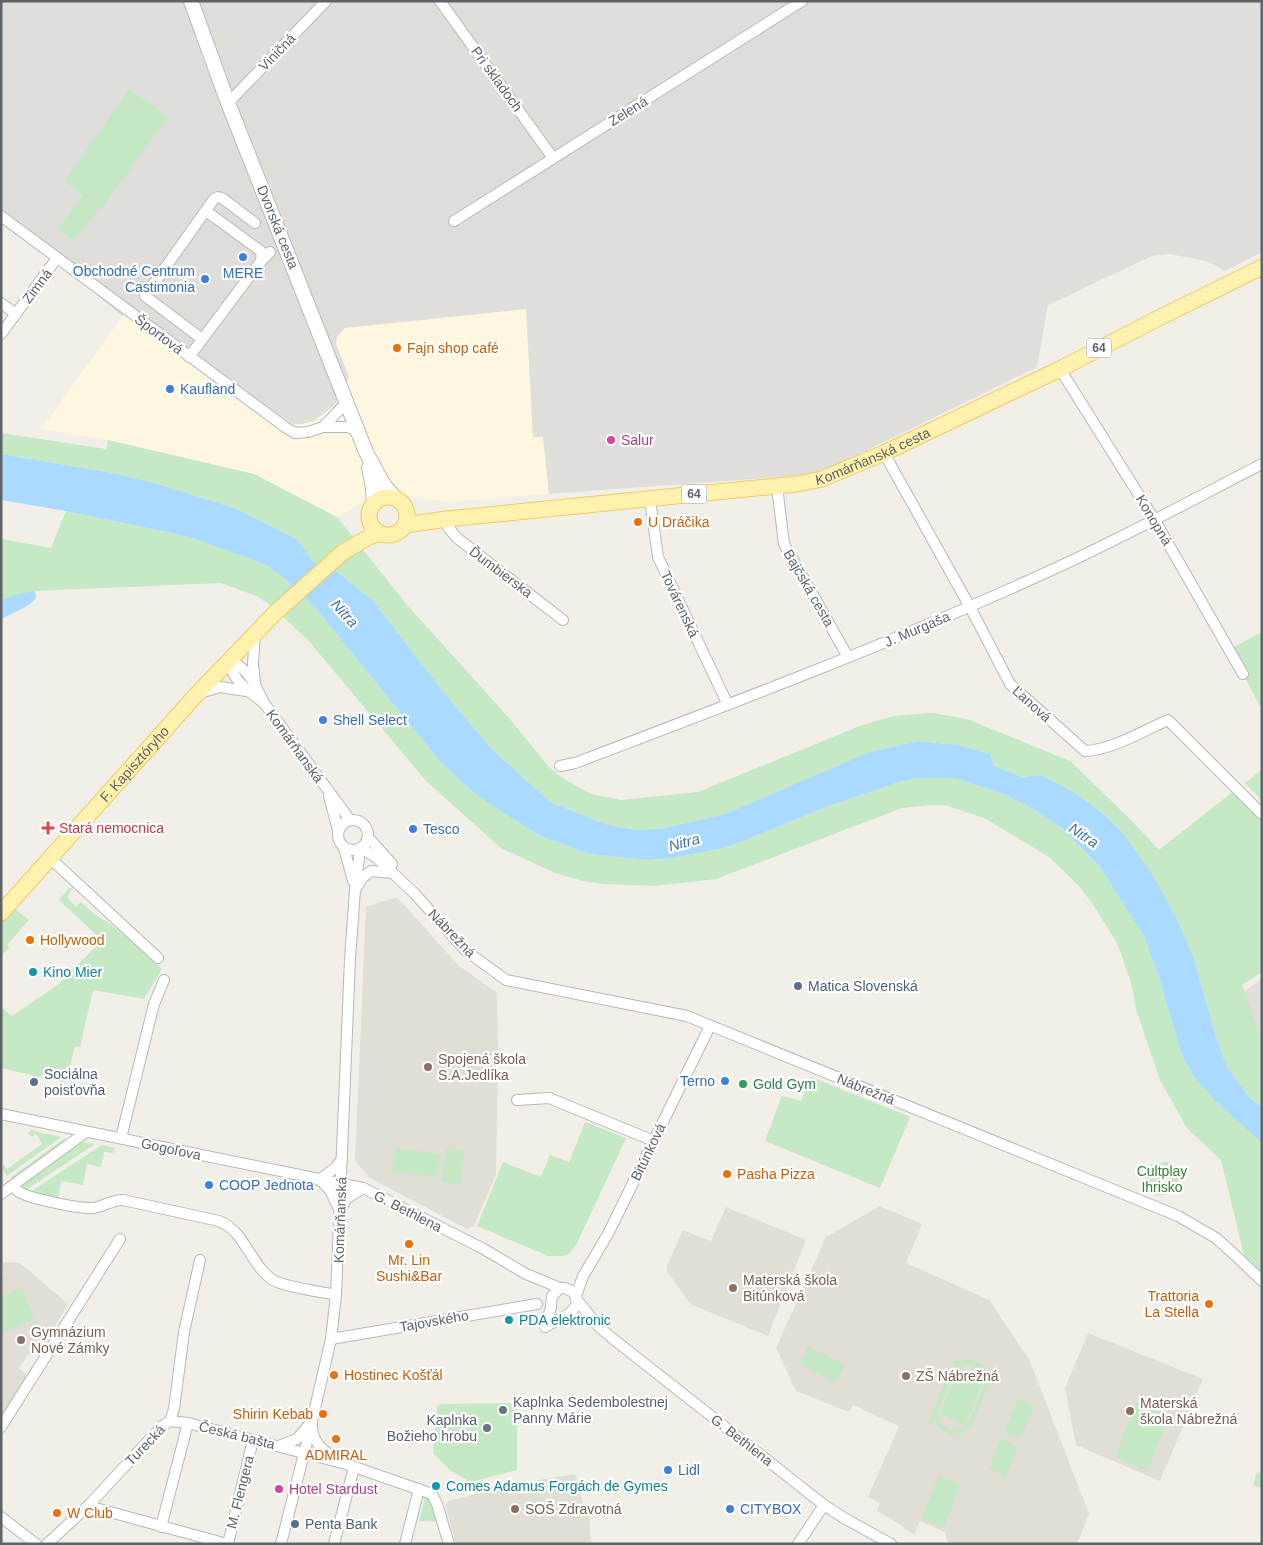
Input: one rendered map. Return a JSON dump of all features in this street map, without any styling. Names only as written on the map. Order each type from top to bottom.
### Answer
[{"type":"main road","name":"Komárňanská cesta","points":[[405,525],[447,519],[797,484],[822,479],[884,453],[1060,369],[1262,267]]},
{"type":"main road","points":[[380,533],[372,527],[371,510],[383,497],[400,502],[408,518],[405,525]]},
{"type":"main road","name":"Komárňanská cesta","points":[[400,502],[447,519]]},
{"type":"main road","name":"64","points":[[343,552],[371,510]]},
{"type":"main road","name":"64","points":[[229,661],[280,609],[343,552],[380,533],[387,535],[395,534],[405,525]]},
{"type":"main road","name":"F. Kapisztóryho","points":[[1,912],[229,661]]},
{"type":"street","name":"Dvorská cesta","points":[[191,1],[228,103],[366,452],[373,488],[371,510]]},
{"type":"street","name":"Viničná","points":[[228,103],[326,1]]},
{"type":"street","name":"Pri skladoch","points":[[440,1],[553,158]]},
{"type":"street","name":"Zelená","points":[[454,221],[802,1]]},
{"type":"street","points":[[202,340],[145,296],[214,199],[222,198],[255,223]]},
{"type":"street","points":[[206,211],[264,255]]},
{"type":"street","name":"Športová","points":[[1,216],[189,357],[295,433],[308,432],[323,427],[347,427],[358,430]]},
{"type":"street","points":[[189,357],[264,255],[285,247]]},
{"type":"street","name":"Zimná","points":[[1,334],[57,258]]},
{"type":"street","name":"Zimná","points":[[1,303],[16,314]]},
{"type":"street","name":"Konopná","points":[[1060,369],[1154,519],[1244,674]]},
{"type":"street","points":[[323,427],[347,402]]},
{"type":"street","name":"Dvorská cesta","points":[[366,452],[384,484],[400,502]]},
{"type":"street","name":"Ľanová","points":[[884,453],[970,607],[1010,684],[1086,751],[1096,751],[1107,747],[1168,720],[1262,814]]},
{"type":"street","name":"J. Murgaša","points":[[560,766],[575,763],[728,705],[970,607],[1048,572],[1262,464]]},
{"type":"street","name":"Bajčská cesta","points":[[777,486],[784,544],[848,658]]},
{"type":"street","name":"Továrenská","points":[[650,499],[658,557],[728,705]]},
{"type":"street","name":"Ďumbierska","points":[[447,519],[448,526],[457,538],[563,620]]},
{"type":"street","points":[[255,634],[253,664],[255,683]]},
{"type":"street","points":[[229,661],[238,664],[255,683],[264,703],[246,690],[230,670],[229,661]]},
{"type":"street","points":[[197,694],[220,687],[246,690]]},
{"type":"street","name":"Komárňanská","points":[[264,703],[350,820],[359,821],[366,827],[368,837],[365,845],[361,848],[355,890],[336,1295],[331,1339],[281,1544]]},
{"type":"street","name":"Komárňanská","points":[[327,790],[338,830],[338,838],[344,848],[355,890]]},
{"type":"street","points":[[338,830],[342,824],[350,820]]},
{"type":"street","name":"Nábrežná","points":[[368,837],[415,894]]},
{"type":"street","points":[[344,848],[352,850],[361,848]]},
{"type":"street","name":"Nábrežná","points":[[361,848],[376,858],[415,894],[465,950],[506,980],[686,1016],[1178,1216],[1216,1238],[1262,1281]]},
{"type":"street","points":[[50,858],[158,958]]},
{"type":"street","points":[[355,890],[362,878],[371,871],[392,872]]},
{"type":"street","points":[[121,1138],[154,1004],[164,980]]},
{"type":"street","name":"Bitúnková","points":[[577,1298],[583,1276],[608,1234],[710,1026]]},
{"type":"street","points":[[517,1100],[549,1098],[654,1142]]},
{"type":"street","name":"Gogoľova","points":[[1,1114],[341,1184]]},
{"type":"street","points":[[1,1194],[86,1132]]},
{"type":"street","points":[[340,1212],[330,1190],[319,1180],[336,1168],[342,1160]]},
{"type":"street","points":[[340,1212],[346,1200],[363,1188],[347,1172],[342,1160]]},
{"type":"street","name":"G. Bethlena","points":[[341,1184],[363,1188],[482,1248],[526,1274],[563,1288]]},
{"type":"street","points":[[12,1186],[19,1192],[32,1198],[87,1208],[99,1207],[113,1200],[122,1200],[219,1221],[233,1229],[271,1279],[336,1295]]},
{"type":"street","points":[[1,1428],[120,1239]]},
{"type":"street","name":"Turecká","points":[[47,1544],[88,1506],[162,1426],[170,1421],[174,1409],[184,1332],[200,1260]]},
{"type":"street","name":"G. Bethlena","points":[[526,1274],[551,1303]]},
{"type":"street","name":"Bitúnková","points":[[563,1288],[583,1276]]},
{"type":"street","points":[[563,1288],[570,1289],[577,1298],[577,1306],[545,1327],[554,1292],[563,1288]]},
{"type":"street","name":"G. Bethlena","points":[[577,1298],[599,1327]]},
{"type":"street","points":[[551,1303],[557,1313],[567,1314]]},
{"type":"street","name":"Tajovského","points":[[331,1339],[537,1304]]},
{"type":"street","name":"G. Bethlena","points":[[567,1314],[576,1316],[599,1327],[824,1505],[891,1544]]},
{"type":"street","name":"Česká bašta","points":[[170,1421],[188,1423],[277,1445],[350,1466]]},
{"type":"street","points":[[161,1527],[188,1423]]},
{"type":"street","points":[[277,1445],[284,1445],[297,1439],[312,1423]]},
{"type":"street","points":[[312,1423],[314,1437],[319,1447],[350,1466],[432,1494],[437,1504],[449,1544]]},
{"type":"street","name":"M. Flengera","points":[[228,1544],[253,1440]]},
{"type":"street","points":[[334,1544],[350,1466]]},
{"type":"street","points":[[405,1544],[419,1489]]},
{"type":"street","points":[[798,1544],[824,1505]]},
{"type":"street","points":[[88,1506],[228,1544]]},
{"type":"street","points":[[1,1516],[36,1544]]},
{"type":"shaded area","points":[[1,1],[1262,1],[1262,252],[1225,271],[1206,261],[1169,254],[1152,256],[1048,305],[1037,367],[827,470],[807,475],[549,494],[543,437],[533,437],[526,309],[345,328],[337,337],[336,344],[349,377],[335,405],[314,421],[293,424],[245,393],[130,306],[122,316],[85,285],[1,224]]},
{"type":"shaded area","points":[[130,306],[349,377],[336,344],[337,337],[345,327],[526,309],[533,437],[543,436],[549,494],[449,502],[381,492],[337,517],[254,474],[108,440],[41,429]]},
{"type":"shaded area","name":"Spojená škola S.A.Jedlíka","points":[[397,897],[458,965],[497,993],[496,1174],[474,1226],[467,1229],[370,1178],[355,1161],[366,907]]},
{"type":"shaded area","points":[[1262,979],[1262,1039],[1243,992]]},
{"type":"shaded area","name":"ZŠ Nábrežná","points":[[880,1206],[922,1224],[906,1263],[989,1300],[1030,1361],[1089,1514],[1077,1544],[948,1544],[945,1532],[920,1521],[914,1535],[877,1511],[880,1503],[868,1497],[899,1426],[853,1405],[849,1412],[796,1391],[776,1348],[826,1237]]},
{"type":"shaded area","name":"Materská škola Bitúnková","points":[[726,1207],[806,1240],[768,1336],[690,1304],[667,1271],[667,1266],[683,1230],[711,1241]]},
{"type":"shaded area","name":"Gymnázium Nové Zámky","points":[[1,1262],[20,1263],[68,1304],[46,1341],[42,1339],[31,1356],[28,1354],[19,1369],[28,1375],[1,1418],[1,1276],[4,1274],[1,1269]]},
{"type":"shaded area","name":"Materská škola Nábrežná","points":[[1088,1333],[1203,1379],[1160,1481],[1076,1445],[1065,1388]]},
{"type":"shaded area","name":"SOŠ Zdravotná","points":[[575,1474],[586,1513],[589,1513],[591,1544],[456,1544],[445,1505],[448,1501],[527,1482]]},
{"type":"green space","points":[[129,89],[168,117],[102,208],[100,207],[74,241],[58,229],[83,196],[65,181]]},
{"type":"green space","points":[[1,433],[106,449],[108,440],[254,474],[337,517],[408,606],[509,718],[549,767],[564,779],[591,794],[621,800],[698,792],[860,726],[893,716],[932,713],[967,719],[1070,761],[1159,850],[1235,790],[1262,817],[1262,972],[1242,985],[1262,1039],[1262,1108],[1250,1098],[1227,1067],[1216,1037],[1194,959],[1180,925],[1106,816],[1079,795],[1041,775],[1022,777],[994,766],[990,754],[958,745],[919,741],[869,752],[725,814],[665,828],[636,830],[605,824],[550,802],[492,749],[447,696],[373,601],[338,572],[313,562],[298,540],[237,509],[165,486],[118,474],[1,454]]},
{"type":"green space","points":[[66,511],[190,537],[266,565],[285,579],[317,610],[438,759],[467,787],[491,805],[540,836],[589,854],[648,860],[675,858],[728,847],[829,806],[899,782],[918,778],[955,778],[1006,795],[1036,811],[1063,829],[1099,866],[1143,934],[1159,977],[1181,1053],[1193,1075],[1214,1100],[1262,1143],[1262,1272],[1244,1255],[1221,1160],[1187,1128],[1160,1080],[1136,1009],[1131,982],[1117,943],[1092,903],[1078,885],[1049,857],[986,819],[948,806],[932,805],[902,808],[716,879],[654,886],[603,884],[583,881],[555,873],[501,848],[426,781],[308,640],[276,610],[257,596],[221,583],[35,591],[1,613],[1,539],[51,548]]},
{"type":"green space","points":[[1262,632],[1262,710],[1230,649]]},
{"type":"green space","points":[[1262,770],[1262,801],[1245,783]]},
{"type":"green space","points":[[69,888],[73,888],[67,897],[76,907],[81,902],[94,914],[112,925],[162,969],[144,999],[93,990],[80,1047],[75,1046],[66,1083],[1,1068],[1,1007],[12,1016],[59,984],[102,940],[59,900]]},
{"type":"green space","points":[[15,909],[29,920],[7,945],[9,948],[1,956],[1,922]]},
{"type":"green space","points":[[811,1077],[910,1117],[880,1188],[765,1141],[782,1096],[801,1101]]},
{"type":"green space","points":[[585,1122],[626,1138],[577,1243],[569,1254],[548,1256],[477,1226],[503,1162],[541,1177],[550,1155],[569,1162]]},
{"type":"green space","points":[[31,1130],[61,1137],[7,1176],[2,1169],[3,1164],[7,1169],[42,1144],[37,1135],[35,1134],[32,1137],[28,1133]]},
{"type":"green space","points":[[65,1138],[64,1142],[16,1179],[10,1178]]},
{"type":"green space","points":[[81,1142],[95,1144],[24,1191],[22,1184]]},
{"type":"green space","points":[[102,1145],[115,1148],[113,1153],[104,1152],[101,1167],[87,1164],[83,1185],[61,1181],[58,1200],[30,1192]]},
{"type":"green space","points":[[395,1148],[440,1154],[438,1177],[392,1171]]},
{"type":"green space","points":[[446,1149],[464,1151],[460,1184],[442,1182]]},
{"type":"green space","name":"Cultplay Ihrisko","points":[[1169,1162],[1180,1176],[1174,1193],[1155,1196],[1144,1182],[1151,1164]]},
{"type":"green space","points":[[22,1288],[35,1319],[1,1333],[1,1297]]},
{"type":"green space","points":[[808,1347],[845,1364],[836,1382],[800,1365]]},
{"type":"green space","points":[[955,1358],[959,1362],[975,1362],[984,1367],[989,1376],[989,1384],[971,1425],[966,1430],[955,1434],[947,1433],[938,1425],[935,1419],[932,1425],[928,1423]],"holes":[[[965,1365],[975,1366],[982,1372],[984,1378],[959,1368]],[[958,1368],[940,1414],[965,1425],[984,1378],[984,1384],[969,1422],[966,1425],[959,1429],[952,1429],[941,1423],[938,1411],[954,1373]]]},
{"type":"green space","points":[[1018,1399],[1034,1406],[1021,1438],[1004,1432]]},
{"type":"green space","points":[[1137,1402],[1169,1417],[1147,1471],[1115,1457]]},
{"type":"green space","points":[[441,1404],[514,1404],[517,1408],[517,1470],[470,1482],[450,1470],[433,1453],[437,1407]]},
{"type":"green space","points":[[1001,1439],[1018,1446],[1006,1476],[989,1469]]},
{"type":"green space","points":[[1257,1472],[1262,1473],[1262,1488],[1253,1485]]},
{"type":"green space","points":[[939,1476],[961,1485],[943,1528],[921,1519]]},
{"type":"green space","points":[[425,1498],[431,1498],[437,1522],[419,1521]]},
{"type":"water","name":"Nitra","points":[[1,454],[118,474],[165,486],[237,509],[298,540],[313,562],[338,572],[373,601],[447,696],[492,749],[550,802],[605,824],[636,830],[665,828],[725,814],[869,752],[919,741],[958,745],[990,754],[994,766],[1022,777],[1041,775],[1079,795],[1106,816],[1126,837],[1154,877],[1180,925],[1194,959],[1216,1037],[1227,1067],[1250,1098],[1262,1108],[1262,1143],[1214,1100],[1193,1075],[1181,1053],[1159,977],[1143,934],[1099,866],[1063,829],[1036,811],[1006,795],[955,778],[918,778],[899,782],[829,806],[728,847],[675,858],[648,860],[589,854],[540,836],[491,805],[467,787],[438,759],[317,610],[285,579],[266,565],[190,537],[66,511],[1,500]]},
{"type":"water","points":[[35,591],[36,598],[33,602],[1,620],[1,601],[18,594]]},
{"type":"place","name":"MERE","points":[[243,257]]},
{"type":"place","name":"Obchodné Centrum Castimonia","points":[[205,279]]},
{"type":"place","name":"Fajn shop café","points":[[397,348]]},
{"type":"place","name":"Kaufland","points":[[170,389]]},
{"type":"place","name":"Salur","points":[[611,440]]},
{"type":"place","name":"U Dráčika","points":[[638,522]]},
{"type":"place","name":"Shell Select","points":[[323,720]]},
{"type":"place","name":"Stará nemocnica","points":[[48,828]]},
{"type":"place","name":"Tesco","points":[[413,829]]},
{"type":"place","name":"Hollywood","points":[[30,940]]},
{"type":"place","name":"Kino Mier","points":[[33,972]]},
{"type":"place","name":"Matica Slovenská","points":[[798,986]]},
{"type":"place","name":"Spojená škola S.A.Jedlíka","points":[[428,1067]]},
{"type":"place","name":"Terno","points":[[725,1081]]},
{"type":"place","name":"Sociálna poisťovňa","points":[[34,1082]]},
{"type":"place","name":"Gold Gym","points":[[743,1084]]},
{"type":"place","name":"Pasha Pizza","points":[[727,1174]]},
{"type":"place","name":"COOP Jednota","points":[[209,1185]]},
{"type":"place","name":"Mr. Lin Sushi&Bar","points":[[409,1244]]},
{"type":"place","name":"Materská škola Bitúnková","points":[[733,1288]]},
{"type":"place","name":"Trattoria La Stella","points":[[1209,1304]]},
{"type":"place","name":"PDA elektronic","points":[[509,1320]]},
{"type":"place","name":"Gymnázium Nové Zámky","points":[[21,1340]]},
{"type":"place","name":"Hostinec Košťál","points":[[334,1375]]},
{"type":"place","name":"ZŠ Nábrežná","points":[[906,1376]]},
{"type":"place","name":"Kaplnka Sedembolestnej Panny Márie","points":[[503,1410]]},
{"type":"place","name":"Materská škola Nábrežná","points":[[1130,1411]]},
{"type":"place","name":"Shirin Kebab","points":[[323,1414]]},
{"type":"place","name":"Kaplnka Božieho hrobu","points":[[487,1428]]},
{"type":"place","name":"ADMIRAL","points":[[336,1439]]},
{"type":"place","name":"Lidl","points":[[668,1470]]},
{"type":"place","name":"Comes Adamus Forgách de Gymes","points":[[436,1486]]},
{"type":"place","name":"Hotel Stardust","points":[[279,1489]]},
{"type":"place","name":"SOŠ Zdravotná","points":[[515,1509]]},
{"type":"place","name":"CITYBOX","points":[[730,1509]]},
{"type":"place","name":"W Club","points":[[57,1513]]},
{"type":"place","name":"Penta Bank","points":[[295,1524]]}]
